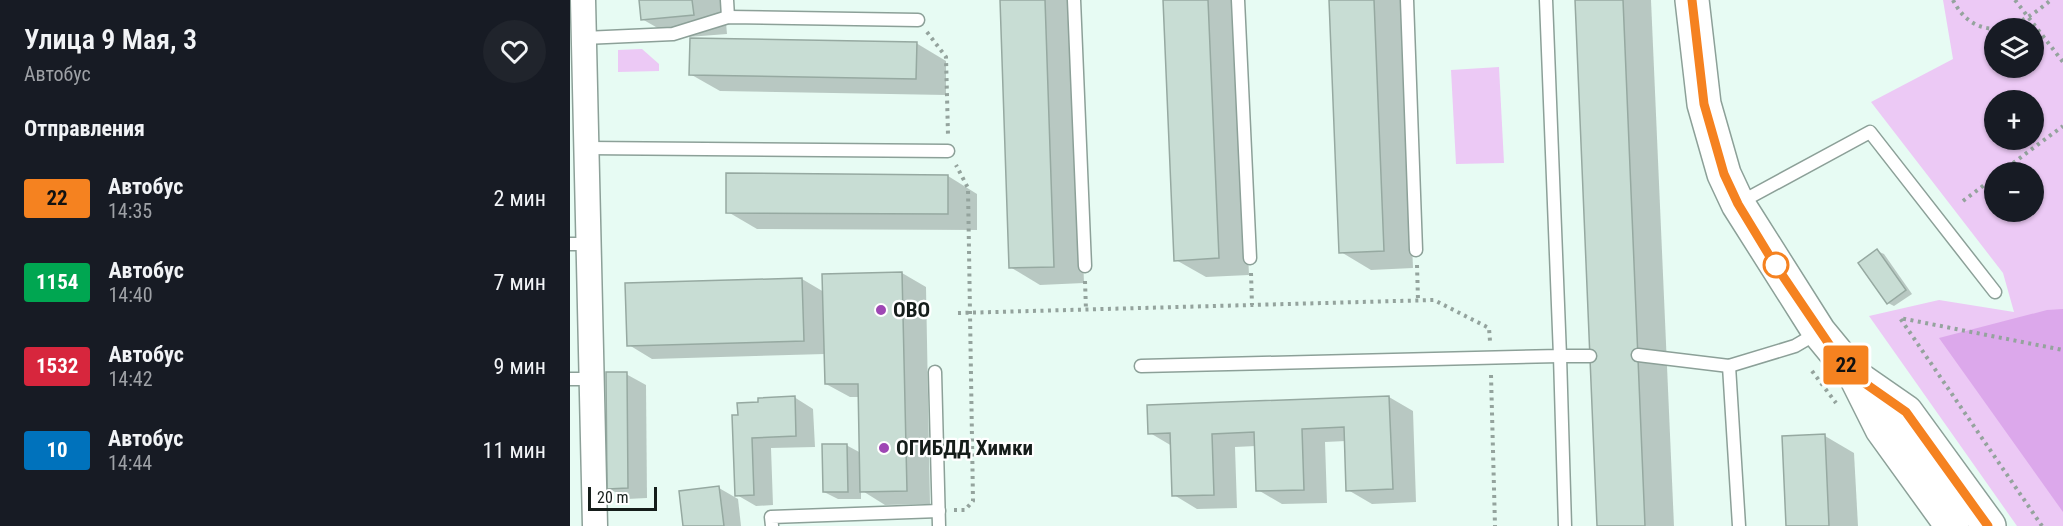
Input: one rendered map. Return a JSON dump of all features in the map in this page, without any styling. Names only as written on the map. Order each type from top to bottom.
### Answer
[{"type":"main road","points":[[1692,0],[1704,104],[1724,174],[1738,204],[1819,332],[1856,377],[1882,429],[1952,526]]},
{"type":"main road","points":[[1856,377],[1906,412],[1989,526]]},
{"type":"street","points":[[583,0],[586,148],[579,244],[581,379],[595,526]]},
{"type":"lane","points":[[727,0],[728,17]]},
{"type":"lane","points":[[1074,0],[1085,266]]},
{"type":"lane","points":[[1238,0],[1250,258]]},
{"type":"lane","points":[[1407,0],[1416,250]]},
{"type":"lane","points":[[1546,0],[1565,526]]},
{"type":"lane","points":[[584,38],[673,34],[728,17],[918,20]]},
{"type":"lane","points":[[1738,204],[1870,132],[1995,292]]},
{"type":"lane","points":[[586,148],[948,152]]},
{"type":"lane","points":[[1638,355],[1729,366],[1795,346],[1819,332]]},
{"type":"lane","points":[[1141,366],[1590,356]]},
{"type":"lane","points":[[1729,366],[1739,526]]},
{"type":"lane","points":[[935,372],[939,526]]},
{"type":"lane","points":[[772,526],[771,518],[939,511]]},
{"type":"path","points":[[1953,0],[1966,20],[1984,27]]},
{"type":"path","points":[[2015,0],[2063,62]]},
{"type":"path","points":[[2028,17],[2051,0]]},
{"type":"path","points":[[2014,162],[2063,126]]},
{"type":"path","points":[[1964,201],[1984,186]]},
{"type":"path","points":[[1416,250],[1418,300]]},
{"type":"path","points":[[1250,258],[1252,305]]},
{"type":"path","points":[[1085,266],[1086,310]]},
{"type":"path","points":[[958,313],[1434,300],[1490,328],[1496,526]]},
{"type":"path","points":[[939,511],[964,510],[973,501],[970,313]]},
{"type":"path","points":[[2042,526],[1900,318],[2063,350]]},
{"type":"shaded area","points":[[1943,0],[2063,0],[2063,526],[2017,526],[1869,316],[1939,300],[2014,312],[2003,273],[1871,102],[1953,59]]},
{"type":"shaded area","points":[[642,49],[659,64],[659,71],[618,72],[618,50]]},
{"type":"shaded area","points":[[1499,67],[1504,163],[1456,164],[1451,70]]},
{"type":"shaded area","points":[[2063,309],[2063,512],[1939,338],[2047,310]]},
{"type":"building","points":[[639,0],[692,0],[694,15],[641,20]]},
{"type":"building","points":[[1000,0],[1045,0],[1054,267],[1009,268]]},
{"type":"building","points":[[1163,0],[1208,0],[1219,258],[1174,261]]},
{"type":"building","points":[[1329,0],[1374,0],[1384,251],[1339,253]]},
{"type":"building","points":[[1575,0],[1623,0],[1645,526],[1597,526]]},
{"type":"building","points":[[690,38],[917,42],[916,79],[689,75]]},
{"type":"building","points":[[726,173],[948,175],[948,214],[726,213]]},
{"type":"building","points":[[1877,249],[1906,290],[1887,304],[1858,263]]},
{"type":"building","points":[[902,272],[907,491],[860,492],[858,384],[825,384],[822,274]]},
{"type":"building","points":[[802,278],[804,341],[627,346],[625,283]]},
{"type":"building","points":[[606,372],[627,372],[628,488],[607,489]]},
{"type":"building","points":[[795,396],[796,436],[752,438],[754,495],[735,496],[732,415],[738,415],[737,403],[758,402],[758,398]]},
{"type":"building","points":[[1389,396],[1393,489],[1346,491],[1344,427],[1302,429],[1304,490],[1256,491],[1254,432],[1212,434],[1214,495],[1172,496],[1170,433],[1148,434],[1147,405]]},
{"type":"building","points":[[1825,434],[1829,526],[1786,526],[1782,436]]},
{"type":"building","points":[[822,444],[847,444],[848,492],[823,492]]},
{"type":"building","points":[[719,486],[724,526],[683,526],[679,491]]},
{"type":"bus line","name":"22","points":[[1692,0],[1704,104],[1724,174],[1738,204],[1772,260],[1835,353],[1856,377],[1906,412],[1988,526]]},
{"type":"place","name":"ОВО","points":[[881,310]]},
{"type":"place","name":"ОГИБДД Химки","points":[[884,448]]}]
